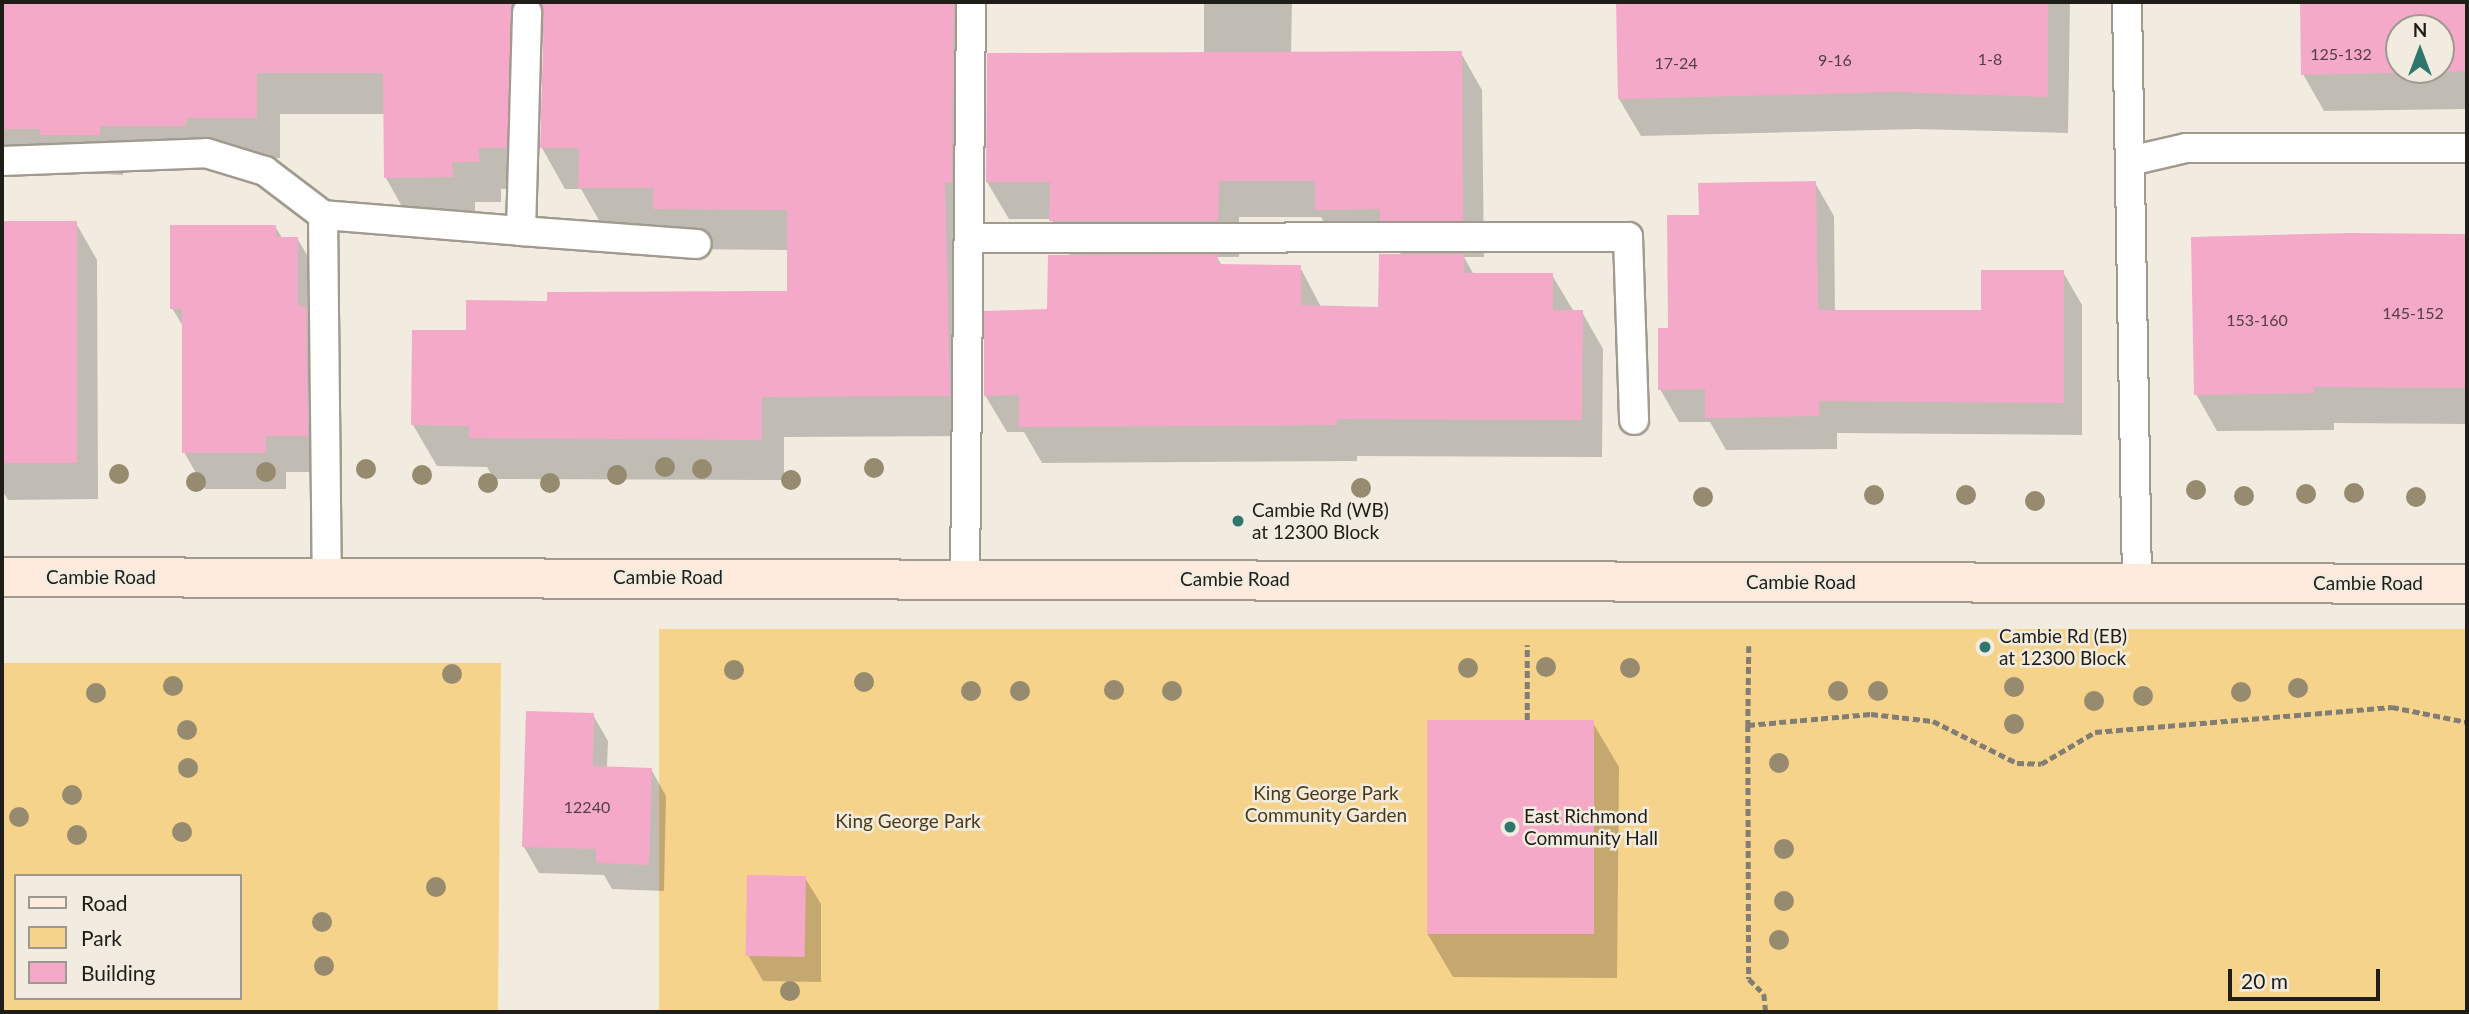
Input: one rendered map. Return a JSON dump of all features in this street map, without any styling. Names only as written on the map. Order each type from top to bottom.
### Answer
[{"type":"main road","name":"Cambie Road","points":[[2,577],[965,577],[2467,584]]},
{"type":"lane","points":[[965,577],[971,2]]},
{"type":"lane","points":[[2127,2],[2137,583]]},
{"type":"lane","points":[[521,232],[527,12]]},
{"type":"lane","points":[[2130,161],[2186,148],[2467,148]]},
{"type":"lane","points":[[2,162],[206,153],[265,171],[323,215],[697,244]]},
{"type":"lane","points":[[323,215],[327,578]]},
{"type":"lane","points":[[969,238],[1628,237],[1634,419]]},
{"type":"path","points":[[1527,645],[1527,720]]},
{"type":"path","points":[[1749,646],[1749,979],[1764,994],[1766,1012]]},
{"type":"path","points":[[1748,725],[1871,714],[1933,721],[2017,763],[2041,764],[2095,732],[2392,708],[2467,722]]},
{"type":"green space","name":"King George Park","points":[[659,629],[2467,629],[2467,1012],[659,1012]]},
{"type":"green space","points":[[2,663],[501,663],[498,1012],[2,1012]]},
{"type":"building","points":[[2,2],[514,2],[507,148],[479,148],[479,162],[452,162],[453,177],[384,178],[383,73],[257,73],[257,118],[186,118],[186,126],[100,126],[100,135],[40,135],[40,129],[2,129]]},
{"type":"building","points":[[540,2],[954,2],[952,182],[945,182],[950,396],[762,397],[762,440],[469,438],[469,426],[411,425],[412,330],[466,330],[466,300],[547,301],[547,292],[787,291],[787,210],[653,209],[653,188],[578,188],[579,148],[540,148],[544,12]]},
{"type":"building","points":[[1616,2],[2048,2],[2048,97],[1894,92],[1618,99]]},
{"type":"building","points":[[2300,2],[2466,2],[2467,71],[2455,71],[2455,14],[2385,14],[2385,73],[2301,75]]},
{"type":"building","points":[[1462,51],[1463,221],[1380,221],[1380,209],[1315,210],[1315,181],[1219,181],[1218,221],[1049,221],[1050,182],[986,182],[987,53]]},
{"type":"building","points":[[1816,181],[1818,310],[1981,310],[1981,270],[2064,270],[2064,403],[1819,401],[1819,416],[1705,418],[1705,389],[1658,390],[1658,328],[1668,328],[1667,215],[1699,215],[1698,183]]},
{"type":"building","points":[[2,221],[77,221],[77,463],[2,463]]},
{"type":"building","points":[[170,225],[276,225],[276,237],[298,237],[298,306],[306,306],[308,436],[266,436],[266,453],[182,453],[182,309],[170,309]]},
{"type":"building","points":[[2350,233],[2467,234],[2467,388],[2314,387],[2314,393],[2194,395],[2191,237]]},
{"type":"building","points":[[1218,254],[1218,264],[1301,265],[1301,305],[1378,307],[1379,254],[1464,254],[1464,273],[1553,273],[1553,310],[1583,310],[1582,420],[1337,419],[1337,425],[1019,427],[1019,395],[984,396],[984,311],[1047,309],[1048,255]]},
{"type":"building","points":[[526,711],[594,713],[593,766],[652,768],[649,865],[596,863],[596,849],[522,847]]},
{"type":"building","name":"East Richmond Community Hall","points":[[1427,720],[1594,720],[1594,934],[1427,934]]},
{"type":"building","points":[[747,875],[806,876],[805,957],[746,956]]},
{"type":"place","name":"Cambie Rd (WB) at 12300 Block","points":[[1238,521]]},
{"type":"place","name":"Cambie Rd (EB) at 12300 Block","points":[[1985,647]]},
{"type":"place","name":"East Richmond Community Hall","points":[[1510,827]]},
{"type":"park label","name":"King George Park Community Garden","points":[[1326,804]]}]
